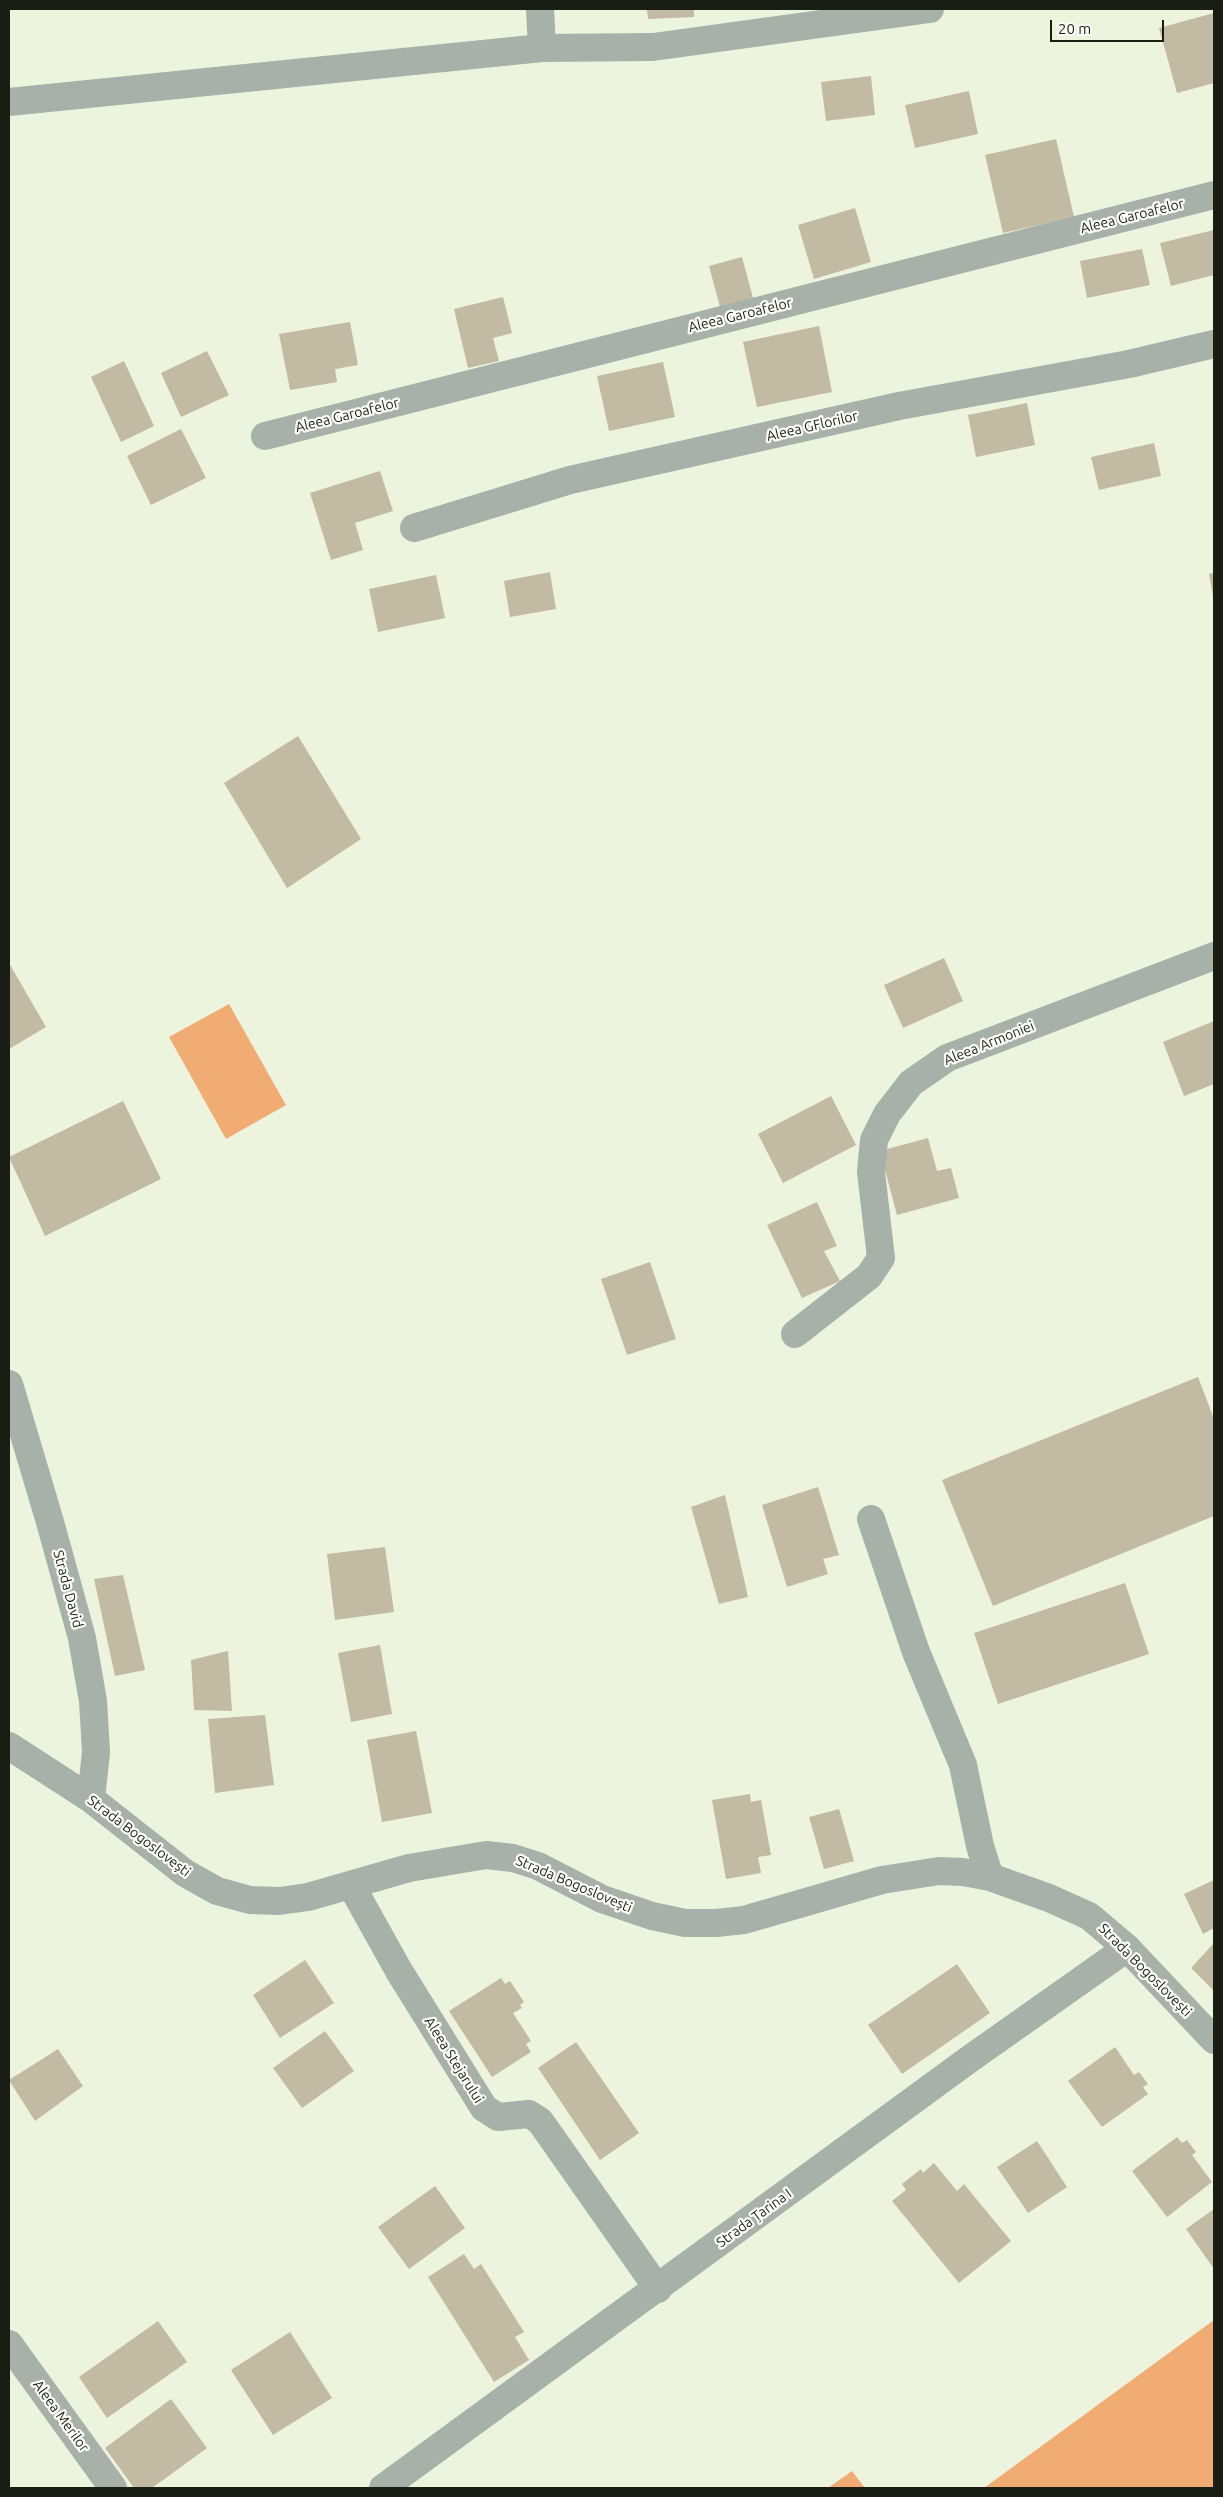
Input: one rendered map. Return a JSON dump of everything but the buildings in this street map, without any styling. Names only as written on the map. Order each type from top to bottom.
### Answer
[{"type":"street","points":[[540,9],[542,48]]},
{"type":"street","points":[[9,102],[542,48],[653,47],[930,9]]},
{"type":"street","name":"Aleea Garoafelor","points":[[265,436],[1214,195]]},
{"type":"street","name":"Aleea GFlorilor","points":[[414,528],[580,478],[899,406],[1129,364],[1214,344]]},
{"type":"street","name":"Aleea Armoniei","points":[[795,1334],[869,1276],[881,1258],[871,1172],[874,1140],[887,1114],[911,1083],[947,1058],[1214,956]]},
{"type":"street","name":"Strada David","points":[[9,1384],[82,1638],[93,1701],[96,1743],[91,1799]]},
{"type":"street","points":[[871,1519],[916,1652],[963,1765],[980,1846],[990,1877]]},
{"type":"street","name":"Strada Bogoslovești","points":[[9,1746],[91,1799],[185,1874],[217,1891],[250,1900],[308,1897],[409,1868],[486,1855],[513,1858],[538,1866],[602,1899],[652,1916],[685,1923],[716,1923],[744,1920],[882,1880],[939,1871],[963,1872],[990,1877],[1049,1898],[1089,1916],[1127,1948],[1214,2040]]},
{"type":"street","name":"Aleea Stejarului","points":[[351,1884],[399,1971],[484,2108],[498,2117],[529,2114],[540,2120],[658,2289]]},
{"type":"street","name":"Strada Țarina I","points":[[383,2488],[658,2289],[971,2058],[1127,1948]]},
{"type":"street","name":"Aleea Merilor","points":[[9,2344],[113,2488]]},
{"type":"shaded area","points":[[229,1004],[286,1105],[226,1139],[169,1037]]},
{"type":"shaded area","points":[[1214,2320],[1214,2488],[984,2488]]},
{"type":"shaded area","points":[[852,2471],[865,2488],[828,2488]]}]
